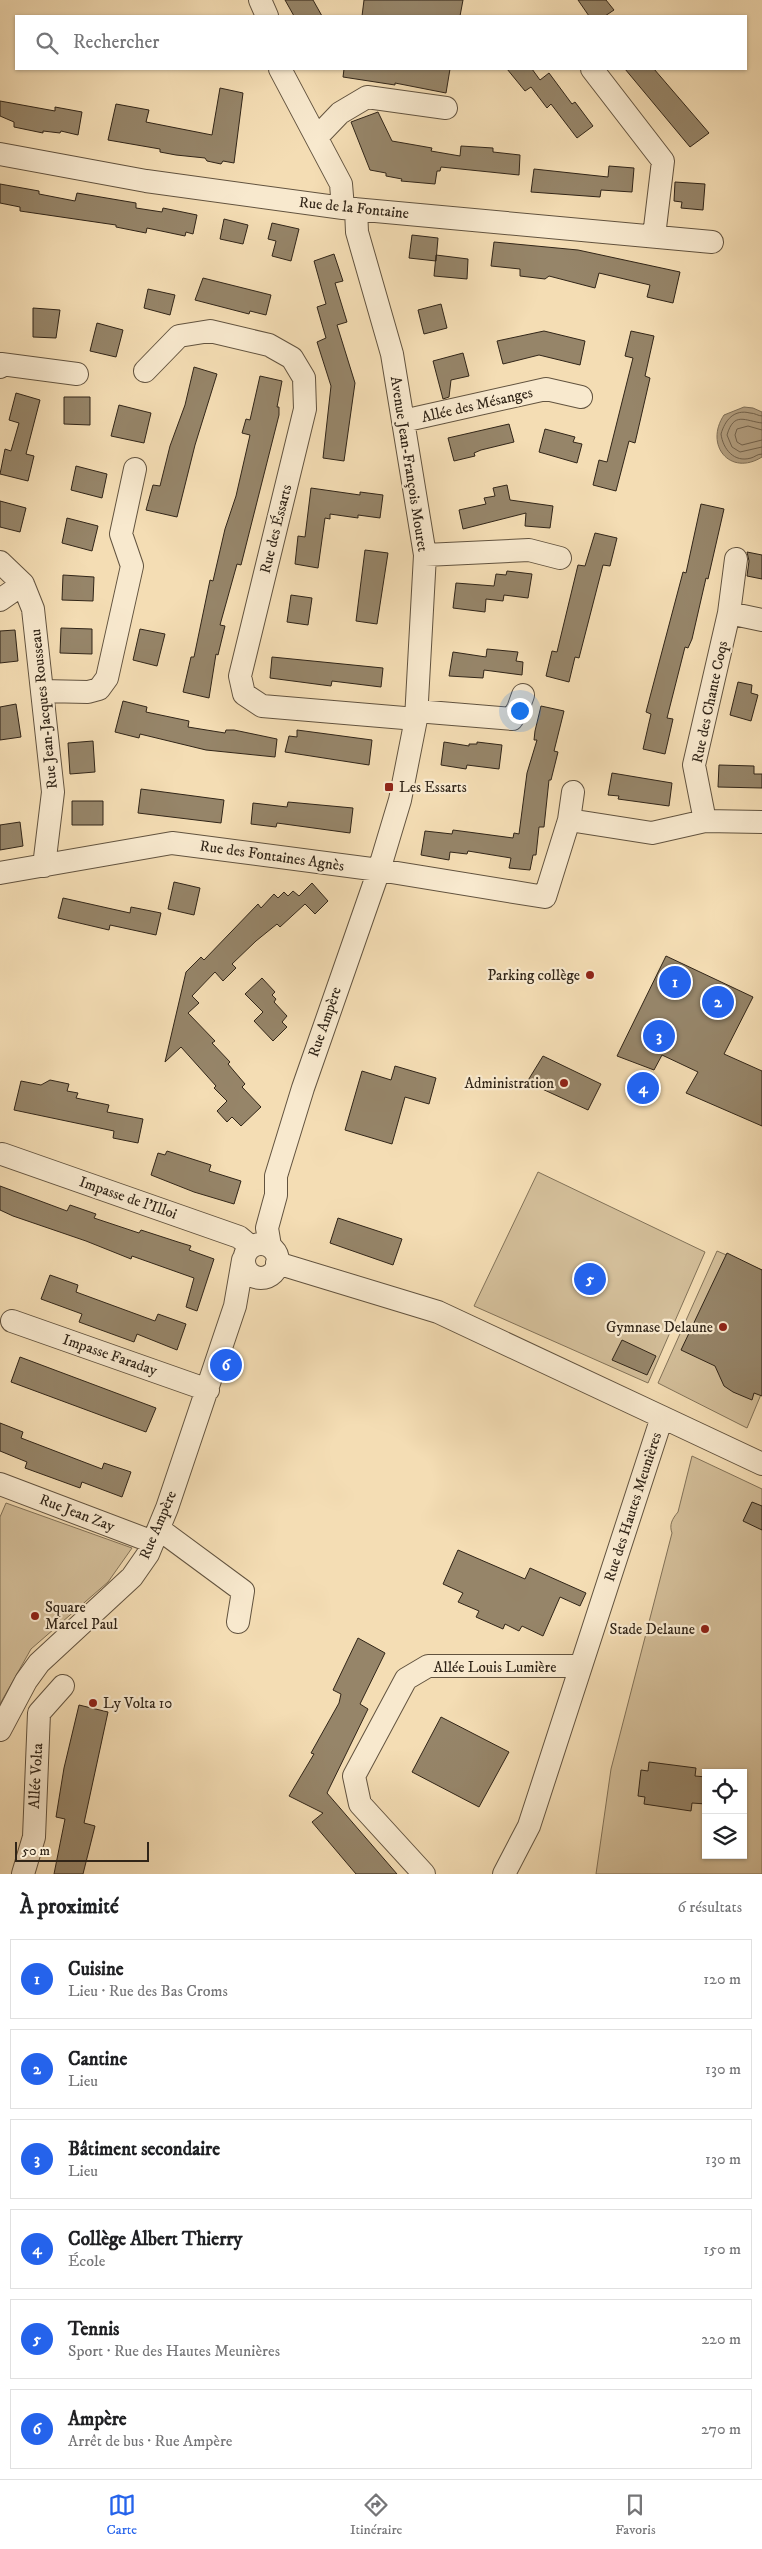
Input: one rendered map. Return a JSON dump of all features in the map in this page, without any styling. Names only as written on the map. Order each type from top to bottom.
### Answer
[{"type":"street","points":[[260,0],[267,15]]},
{"type":"street","name":"Avenue Jean-François Mouret","points":[[281,70],[341,184],[357,232],[392,354],[425,556],[416,715],[400,800],[379,870]]},
{"type":"street","points":[[593,70],[663,161],[654,236]]},
{"type":"street","points":[[317,137],[340,113],[366,97],[446,108]]},
{"type":"street","name":"Rue de la Fontaine","points":[[0,154],[146,181],[350,209],[712,242]]},
{"type":"street","name":"Rue des Éssarts","points":[[146,371],[179,336],[210,331],[269,345],[292,358],[304,378],[306,409],[240,676],[244,694],[262,706],[512,719],[523,695]]},
{"type":"street","points":[[0,365],[77,374]]},
{"type":"street","name":"Allée des Mésanges","points":[[403,421],[546,389],[581,397]]},
{"type":"street","points":[[42,691],[88,692],[99,689],[107,678],[132,566],[121,534],[135,469]]},
{"type":"street","points":[[425,556],[529,550],[560,558]]},
{"type":"street","name":"Rue des Chante Coqs","points":[[705,822],[694,764],[729,613],[736,559]]},
{"type":"street","name":"Rue Jean-Jacques Rousseau","points":[[0,562],[23,584],[34,609],[53,792],[44,866]]},
{"type":"street","points":[[0,600],[23,584]]},
{"type":"street","points":[[729,613],[762,620]]},
{"type":"street","points":[[573,792],[569,820],[652,833],[705,822],[762,822]]},
{"type":"street","name":"Rue des Fontaines Agnès","points":[[0,873],[172,842],[379,870],[545,897],[569,820]]},
{"type":"street","name":"Rue Ampère","points":[[0,1730],[26,1681],[38,1664],[132,1577],[156,1535],[208,1390],[235,1306],[258,1255],[262,1198],[276,1176],[302,1088],[379,870]]},
{"type":"street","name":"Impasse de l'Illoi","points":[[2,1154],[234,1235],[258,1255]]},
{"type":"street","name":"Rue des Hautes Meunières","points":[[258,1255],[438,1312],[662,1417],[528,1826],[504,1874]]},
{"type":"street","name":"Impasse Faraday","points":[[12,1321],[208,1390]]},
{"type":"street","points":[[662,1417],[762,1464]]},
{"type":"street","points":[[708,1438],[762,1452]]},
{"type":"street","name":"Rue Jean Zay","points":[[0,1484],[156,1535]]},
{"type":"street","points":[[156,1535],[243,1591],[238,1622]]},
{"type":"street","name":"Allée Louis Lumière","points":[[424,1874],[360,1804],[354,1776],[406,1679],[428,1666],[581,1666]]},
{"type":"street","name":"Allée Volta","points":[[23,1874],[34,1837],[39,1713],[63,1686]]},
{"type":"shaded area","points":[[538,1172],[705,1252],[648,1383],[474,1306]]},
{"type":"shaded area","name":"Gymnase Delaune","points":[[717,1251],[762,1270],[762,1392],[747,1428],[658,1383]]},
{"type":"shaded area","name":"Stade Delaune","points":[[692,1456],[762,1489],[762,1874],[596,1874],[611,1769],[672,1533],[671,1527],[674,1517],[678,1512]]},
{"type":"shaded area","name":"Square Marcel Paul","points":[[6,1503],[132,1548],[108,1582],[31,1649],[0,1704],[0,1517]]},
{"type":"water","points":[[744,407],[762,412],[762,457],[750,462],[740,463],[724,455],[719,447],[717,437],[724,415]]},
{"type":"building","points":[[285,0],[313,0],[321,15],[293,15]]},
{"type":"building","points":[[364,0],[463,0],[460,15],[362,15]]},
{"type":"building","points":[[578,0],[606,0],[614,10],[606,15],[588,15]]},
{"type":"building","points":[[344,70],[450,70],[446,93],[395,83],[395,85],[343,77]]},
{"type":"building","points":[[508,70],[533,70],[540,80],[549,73],[572,104],[575,102],[593,126],[577,138],[551,104],[547,108],[531,87],[525,91]]},
{"type":"building","points":[[626,70],[655,70],[709,133],[690,147]]},
{"type":"building","points":[[220,88],[243,93],[234,163],[223,161],[221,164],[207,161],[205,158],[176,155],[160,152],[160,149],[108,140],[116,104],[149,110],[146,122],[212,135]]},
{"type":"building","points":[[0,101],[55,111],[55,107],[82,112],[78,135],[61,131],[60,133],[43,131],[43,133],[14,127],[14,122],[0,116]]},
{"type":"building","points":[[378,112],[392,141],[432,148],[431,151],[460,156],[461,146],[493,148],[493,152],[520,155],[519,175],[441,167],[440,171],[437,171],[435,184],[401,181],[402,179],[386,176],[386,173],[370,170],[351,122]]},
{"type":"building","points":[[609,166],[634,168],[632,192],[601,190],[600,197],[531,192],[534,169],[608,177]]},
{"type":"building","points":[[675,182],[705,184],[703,210],[681,208],[682,202],[674,201]]},
{"type":"building","points":[[0,184],[39,191],[39,194],[75,201],[77,193],[136,203],[136,208],[162,212],[163,208],[197,215],[193,234],[186,232],[185,236],[147,228],[146,233],[116,227],[116,225],[20,211],[20,207],[0,203]]},
{"type":"building","points":[[224,219],[248,225],[243,244],[220,239]]},
{"type":"building","points":[[272,223],[299,229],[291,261],[272,256],[276,241],[268,239]]},
{"type":"building","points":[[412,235],[438,238],[436,261],[409,258]]},
{"type":"building","points":[[494,242],[578,250],[680,272],[673,303],[647,297],[650,285],[599,273],[595,288],[549,276],[545,279],[520,276],[520,269],[491,266]]},
{"type":"building","points":[[334,254],[343,281],[335,283],[347,322],[337,325],[355,383],[344,461],[323,458],[331,386],[317,342],[326,338],[317,307],[326,304],[314,261]]},
{"type":"building","points":[[436,255],[468,259],[467,279],[434,276]]},
{"type":"building","points":[[203,278],[271,295],[266,315],[250,311],[249,314],[195,300]]},
{"type":"building","points":[[148,289],[175,295],[170,315],[144,308]]},
{"type":"building","points":[[441,304],[447,328],[424,334],[418,310]]},
{"type":"building","points":[[33,308],[60,310],[56,338],[33,337]]},
{"type":"building","points":[[97,323],[123,330],[116,357],[90,351]]},
{"type":"building","points":[[544,331],[585,341],[580,365],[539,355],[503,364],[497,341]]},
{"type":"building","points":[[631,331],[654,336],[645,376],[650,378],[635,443],[629,441],[616,491],[593,485],[599,460],[607,462],[633,358],[625,356]]},
{"type":"building","points":[[463,353],[469,376],[451,380],[449,397],[443,399],[433,361]]},
{"type":"building","points":[[194,367],[217,374],[195,445],[177,517],[146,510],[153,485],[160,486],[170,446],[185,405]]},
{"type":"building","points":[[260,376],[282,381],[277,407],[279,407],[279,415],[241,565],[237,564],[220,625],[225,626],[218,655],[216,654],[209,698],[183,692],[191,657],[194,657],[210,580],[213,581],[225,529],[236,496],[250,435],[242,433],[246,419],[250,420]]},
{"type":"building","points":[[16,393],[40,400],[26,454],[34,456],[28,481],[0,474],[5,449],[11,451],[19,423],[9,420]]},
{"type":"building","points":[[64,397],[90,397],[90,425],[64,424]]},
{"type":"building","points":[[119,405],[151,413],[144,443],[111,436]]},
{"type":"building","points":[[509,424],[514,442],[481,450],[474,453],[475,456],[454,461],[448,438]]},
{"type":"building","points":[[545,429],[575,437],[573,442],[582,444],[577,463],[539,452]]},
{"type":"building","points":[[76,466],[107,474],[102,498],[71,490]]},
{"type":"building","points":[[507,485],[510,500],[553,506],[550,528],[525,526],[526,513],[463,529],[459,510],[486,504],[484,498],[495,496],[493,488]]},
{"type":"building","points":[[311,488],[360,495],[360,492],[383,495],[380,518],[358,515],[358,518],[330,514],[330,519],[325,518],[318,568],[295,564],[298,536],[305,537]]},
{"type":"building","points":[[0,501],[26,508],[20,532],[0,527]]},
{"type":"building","points":[[701,504],[724,509],[692,639],[688,648],[685,647],[667,718],[673,719],[665,754],[643,749],[651,714],[646,712],[683,572],[686,573]]},
{"type":"building","points":[[67,518],[98,526],[92,551],[62,543]]},
{"type":"building","points":[[595,533],[617,538],[610,566],[603,565],[579,658],[575,657],[569,682],[546,676],[552,651],[557,652],[578,565],[585,566]]},
{"type":"building","points":[[365,550],[388,553],[377,624],[356,621]]},
{"type":"building","points":[[747,552],[762,555],[762,579],[747,576],[749,561]]},
{"type":"building","points":[[507,571],[532,574],[528,598],[504,595],[503,601],[486,599],[485,612],[453,608],[456,583],[494,586],[496,574],[506,575]]},
{"type":"building","points":[[63,575],[94,577],[93,601],[62,600]]},
{"type":"building","points":[[291,595],[312,598],[308,625],[287,622]]},
{"type":"building","points":[[61,628],[92,629],[92,654],[60,653]]},
{"type":"building","points":[[140,629],[165,634],[157,666],[133,660]]},
{"type":"building","points":[[15,630],[18,661],[0,663],[0,631]]},
{"type":"building","points":[[487,649],[518,652],[516,661],[523,662],[522,675],[484,670],[483,678],[449,676],[453,652],[486,657]]},
{"type":"building","points":[[272,657],[383,668],[381,687],[332,681],[331,686],[270,678]]},
{"type":"building","points":[[738,682],[752,685],[751,693],[758,695],[751,721],[730,715]]},
{"type":"building","points":[[123,701],[147,707],[146,712],[189,721],[188,727],[225,733],[226,730],[234,730],[277,739],[275,757],[206,750],[140,734],[139,738],[115,732]]},
{"type":"building","points":[[16,704],[21,737],[0,740],[0,707]]},
{"type":"building","points":[[541,706],[564,711],[554,751],[558,752],[551,780],[549,780],[544,827],[539,827],[536,855],[533,855],[530,870],[509,868],[511,858],[468,851],[467,854],[450,852],[449,860],[421,855],[425,831],[452,834],[453,830],[513,838],[514,833],[519,834],[527,773],[537,740],[534,740],[535,731]]},
{"type":"building","points":[[297,730],[372,740],[369,765],[285,752],[289,736],[297,737]]},
{"type":"building","points":[[93,741],[95,772],[70,774],[68,743]]},
{"type":"building","points":[[444,742],[469,746],[469,744],[477,744],[477,742],[502,745],[499,769],[467,765],[466,769],[441,765]]},
{"type":"building","points":[[719,765],[754,766],[754,774],[762,774],[762,788],[718,787]]},
{"type":"building","points":[[612,773],[672,783],[669,806],[618,799],[619,796],[608,795]]},
{"type":"building","points":[[141,789],[224,800],[221,823],[138,813]]},
{"type":"building","points":[[72,801],[103,801],[103,825],[72,825]]},
{"type":"building","points":[[288,802],[353,808],[350,833],[277,823],[276,827],[251,824],[253,803],[287,807]]},
{"type":"building","points":[[20,822],[23,846],[0,850],[0,825]]},
{"type":"building","points":[[174,882],[200,888],[194,915],[168,909]]},
{"type":"building","points":[[312,883],[328,901],[315,914],[305,904],[280,927],[277,924],[256,941],[232,964],[236,968],[223,981],[215,972],[192,996],[199,1003],[188,1013],[215,1041],[212,1043],[230,1062],[228,1064],[245,1084],[242,1087],[261,1107],[241,1126],[232,1117],[227,1122],[217,1111],[227,1101],[181,1047],[165,1062],[186,972],[201,957],[204,960],[258,904],[261,908],[274,894],[278,898],[284,892],[288,896],[293,891],[299,896]]},
{"type":"building","points":[[63,898],[130,913],[131,907],[161,913],[156,935],[110,925],[109,930],[58,918]]},
{"type":"building","points":[[666,956],[753,997],[724,1054],[762,1071],[762,1126],[686,1093],[698,1072],[662,1055],[654,1070],[617,1056]]},
{"type":"building","points":[[262,978],[275,992],[272,995],[276,999],[274,1002],[287,1016],[282,1022],[287,1027],[273,1041],[254,1021],[263,1012],[245,994]]},
{"type":"building","name":"Administration","points":[[543,1056],[601,1084],[588,1110],[527,1082]]},
{"type":"building","points":[[395,1066],[436,1078],[429,1104],[405,1097],[392,1144],[345,1130],[362,1071],[391,1080]]},
{"type":"building","points":[[50,1080],[69,1084],[67,1091],[78,1093],[76,1098],[109,1105],[107,1112],[143,1119],[138,1143],[113,1138],[114,1131],[14,1110],[21,1081],[41,1085]]},
{"type":"building","points":[[167,1151],[211,1165],[209,1171],[241,1181],[234,1204],[194,1192],[151,1175],[158,1153],[165,1155]]},
{"type":"building","points":[[0,1186],[67,1211],[70,1205],[96,1214],[94,1218],[139,1233],[141,1230],[191,1246],[189,1250],[214,1259],[197,1311],[186,1307],[194,1278],[132,1256],[131,1259],[0,1210]]},
{"type":"building","points":[[338,1218],[402,1239],[393,1265],[330,1243]]},
{"type":"building","name":"Gymnase Delaune","points":[[727,1253],[762,1270],[762,1396],[754,1393],[752,1400],[724,1386],[715,1366],[681,1350]]},
{"type":"building","points":[[50,1275],[78,1285],[76,1292],[155,1321],[158,1314],[186,1324],[177,1350],[137,1334],[134,1342],[79,1322],[82,1314],[41,1299]]},
{"type":"building","points":[[622,1340],[656,1356],[647,1375],[612,1360]]},
{"type":"building","points":[[20,1357],[156,1408],[146,1432],[11,1382]]},
{"type":"building","points":[[0,1423],[23,1432],[21,1438],[102,1469],[104,1463],[131,1472],[122,1497],[82,1482],[80,1488],[25,1468],[27,1462],[0,1451]]},
{"type":"building","points":[[752,1502],[762,1506],[762,1530],[743,1521]]},
{"type":"building","points":[[458,1550],[525,1579],[530,1568],[586,1593],[580,1606],[560,1597],[543,1636],[522,1626],[519,1631],[505,1624],[503,1629],[476,1617],[479,1611],[458,1602],[463,1593],[443,1584]]},
{"type":"building","points":[[358,1638],[385,1653],[360,1704],[368,1709],[327,1793],[397,1874],[356,1874],[312,1822],[323,1813],[289,1796],[314,1754],[311,1753],[339,1703],[341,1694],[333,1690]]},
{"type":"building","points":[[79,1705],[108,1712],[84,1823],[95,1826],[83,1874],[54,1874],[65,1819],[56,1817],[64,1768]]},
{"type":"building","points":[[441,1717],[509,1752],[479,1807],[412,1772]]},
{"type":"building","points":[[649,1762],[696,1768],[695,1776],[702,1777],[702,1804],[692,1803],[691,1811],[644,1804],[645,1797],[638,1796],[641,1770],[648,1771]]},
{"type":"place","name":"Les Essarts","points":[[389,787]]},
{"type":"place","name":"Parking collège","points":[[590,975]]},
{"type":"place","name":"Cuisine","points":[[675,982]]},
{"type":"place","name":"Cantine","points":[[718,1002]]},
{"type":"place","name":"Bâtiment secondaire","points":[[659,1036]]},
{"type":"place","name":"Administration","points":[[564,1083]]},
{"type":"place","name":"Collège Albert Thierry","points":[[643,1088]]},
{"type":"place","name":"Tennis","points":[[590,1279]]},
{"type":"place","name":"Gymnase Delaune","points":[[723,1327]]},
{"type":"place","name":"Ampère","points":[[226,1365]]},
{"type":"place","name":"Square Marcel Paul","points":[[35,1616]]},
{"type":"place","name":"Stade Delaune","points":[[705,1629]]},
{"type":"place","name":"Ly Volta 10","points":[[93,1703]]}]
